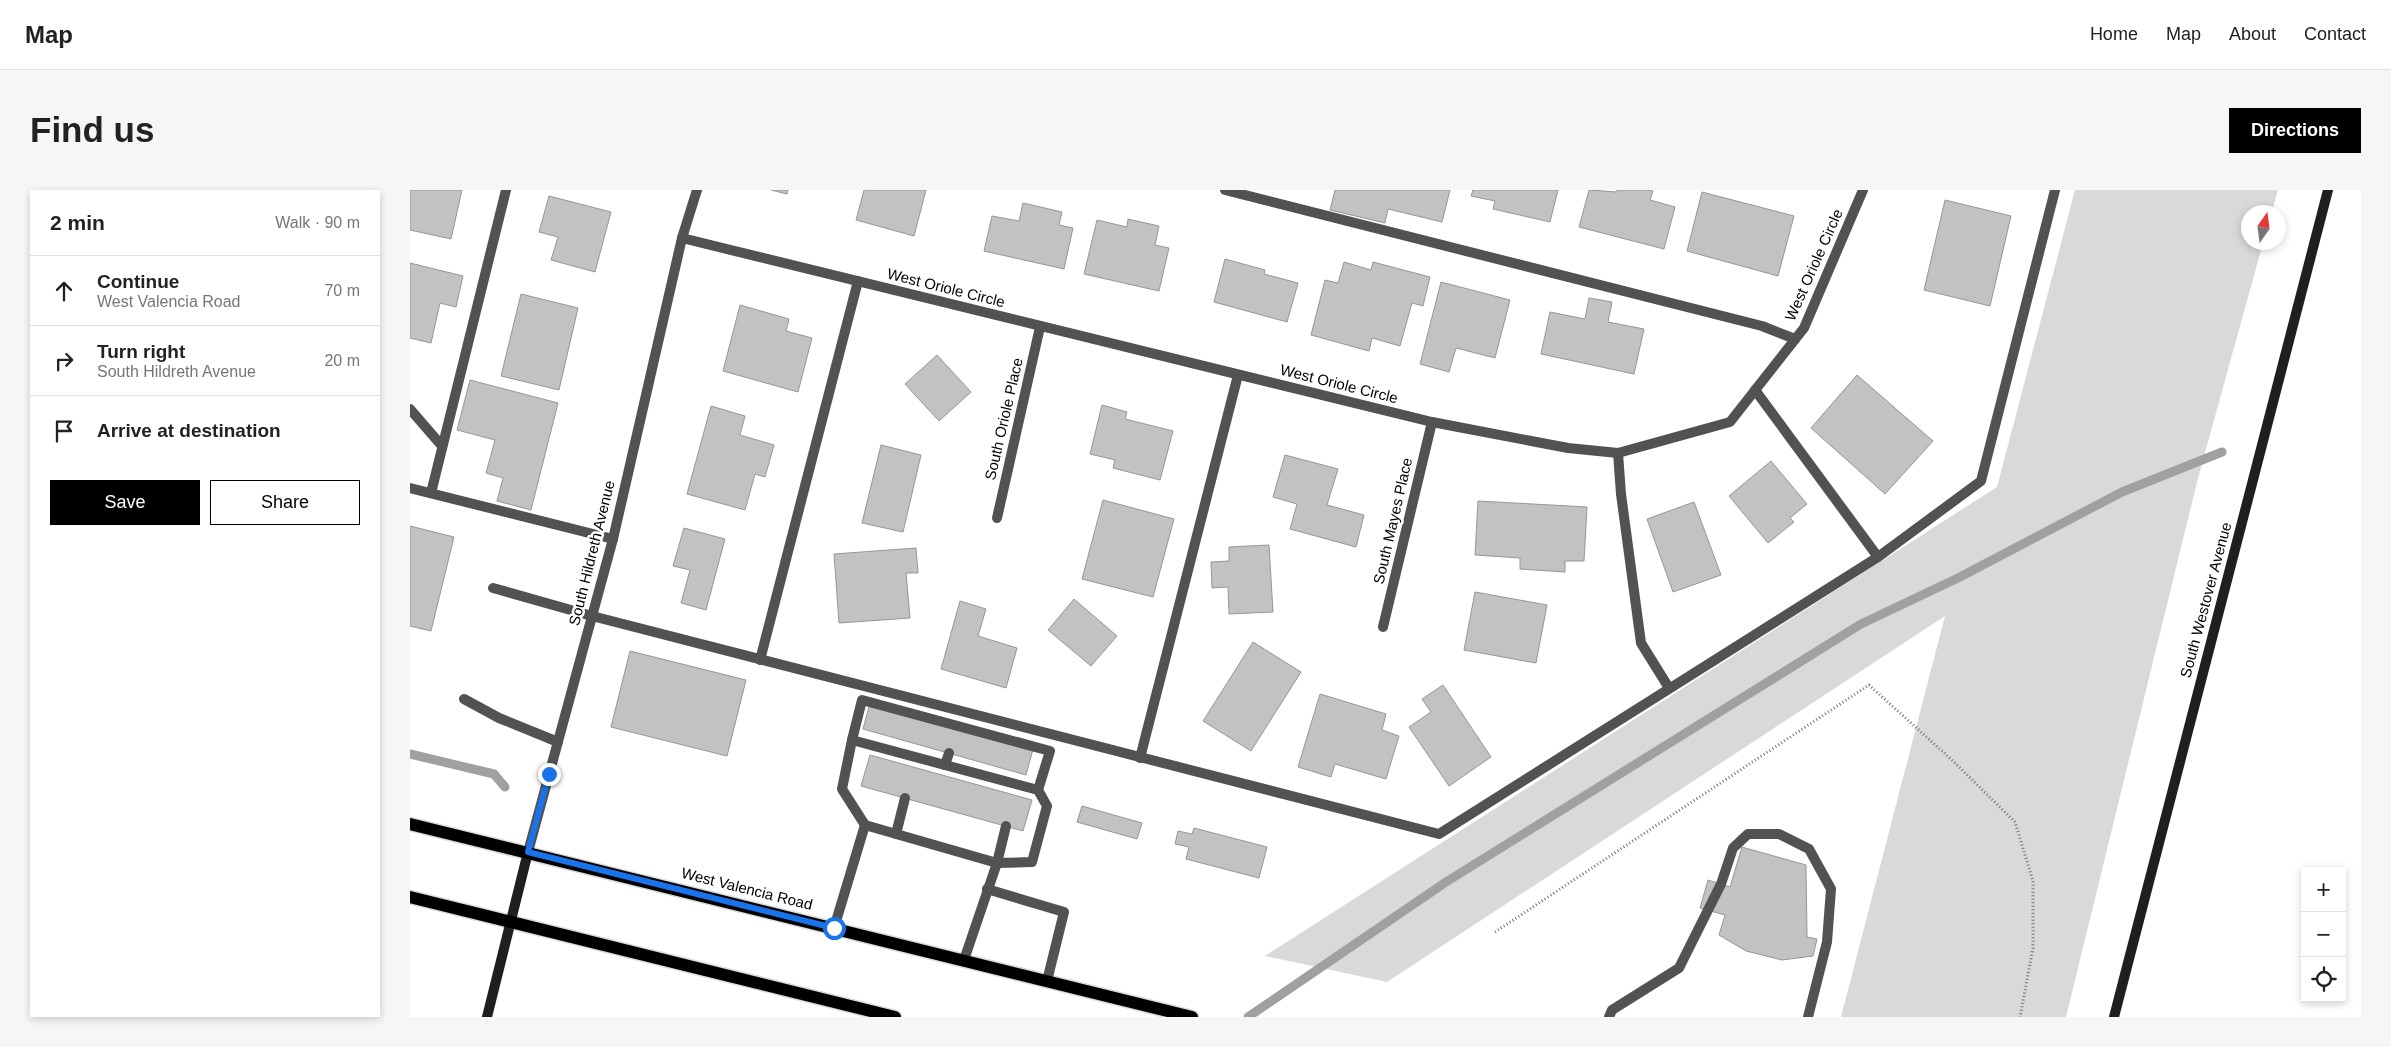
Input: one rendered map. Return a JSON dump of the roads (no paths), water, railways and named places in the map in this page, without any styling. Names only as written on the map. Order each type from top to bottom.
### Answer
[{"type":"main road","name":"West Valencia Road","points":[[410,824],[1192,1017]]},
{"type":"main road","points":[[410,897],[895,1017]]},
{"type":"street","points":[[431,493],[506,190]]},
{"type":"street","name":"South Hildreth Avenue","points":[[511,921],[613,539],[682,238],[697,190]]},
{"type":"street","points":[[1225,190],[1762,326],[1795,339]]},
{"type":"street","name":"West Oriole Circle","points":[[682,238],[1432,422],[1568,448],[1618,453],[1730,422],[1804,328],[1862,190]]},
{"type":"street","points":[[494,588],[760,660],[1439,834],[1878,557],[1981,481],[2055,190]]},
{"type":"street","name":"South Westover Avenue","points":[[2114,1017],[2328,190]]},
{"type":"street","points":[[760,660],[858,282]]},
{"type":"street","name":"South Oriole Place","points":[[997,518],[1040,327]]},
{"type":"street","points":[[1140,758],[1238,375]]},
{"type":"street","points":[[1755,390],[1878,557]]},
{"type":"street","points":[[410,409],[442,446]]},
{"type":"street","name":"South Mayes Place","points":[[1383,627],[1432,422]]},
{"type":"street","points":[[1618,453],[1621,494],[1641,643],[1669,688]]},
{"type":"street","points":[[410,488],[613,539]]},
{"type":"street","points":[[464,699],[499,718],[558,742]]},
{"type":"street","points":[[862,700],[1050,751],[1038,790],[1047,806],[1032,862],[997,863],[865,825],[842,789],[852,740],[862,700]]},
{"type":"street","points":[[852,740],[914,762],[945,765],[1016,790],[1038,790]]},
{"type":"street","points":[[945,765],[950,753]]},
{"type":"street","points":[[896,834],[905,798]]},
{"type":"street","points":[[834,928],[865,825]]},
{"type":"street","points":[[964,960],[997,863],[1006,826]]},
{"type":"street","points":[[1609,1017],[1612,1010],[1678,968],[1721,884],[1733,848],[1748,834],[1779,834],[1809,849],[1831,889],[1827,942],[1808,1017]]},
{"type":"street","points":[[987,890],[1064,912],[1047,981]]},
{"type":"street","points":[[487,1017],[511,921]]},
{"type":"waterway","points":[[1248,1017],[1446,882],[1861,624],[1958,578],[2122,492],[2222,452]]},
{"type":"waterway","points":[[410,754],[494,774],[505,787]]}]
